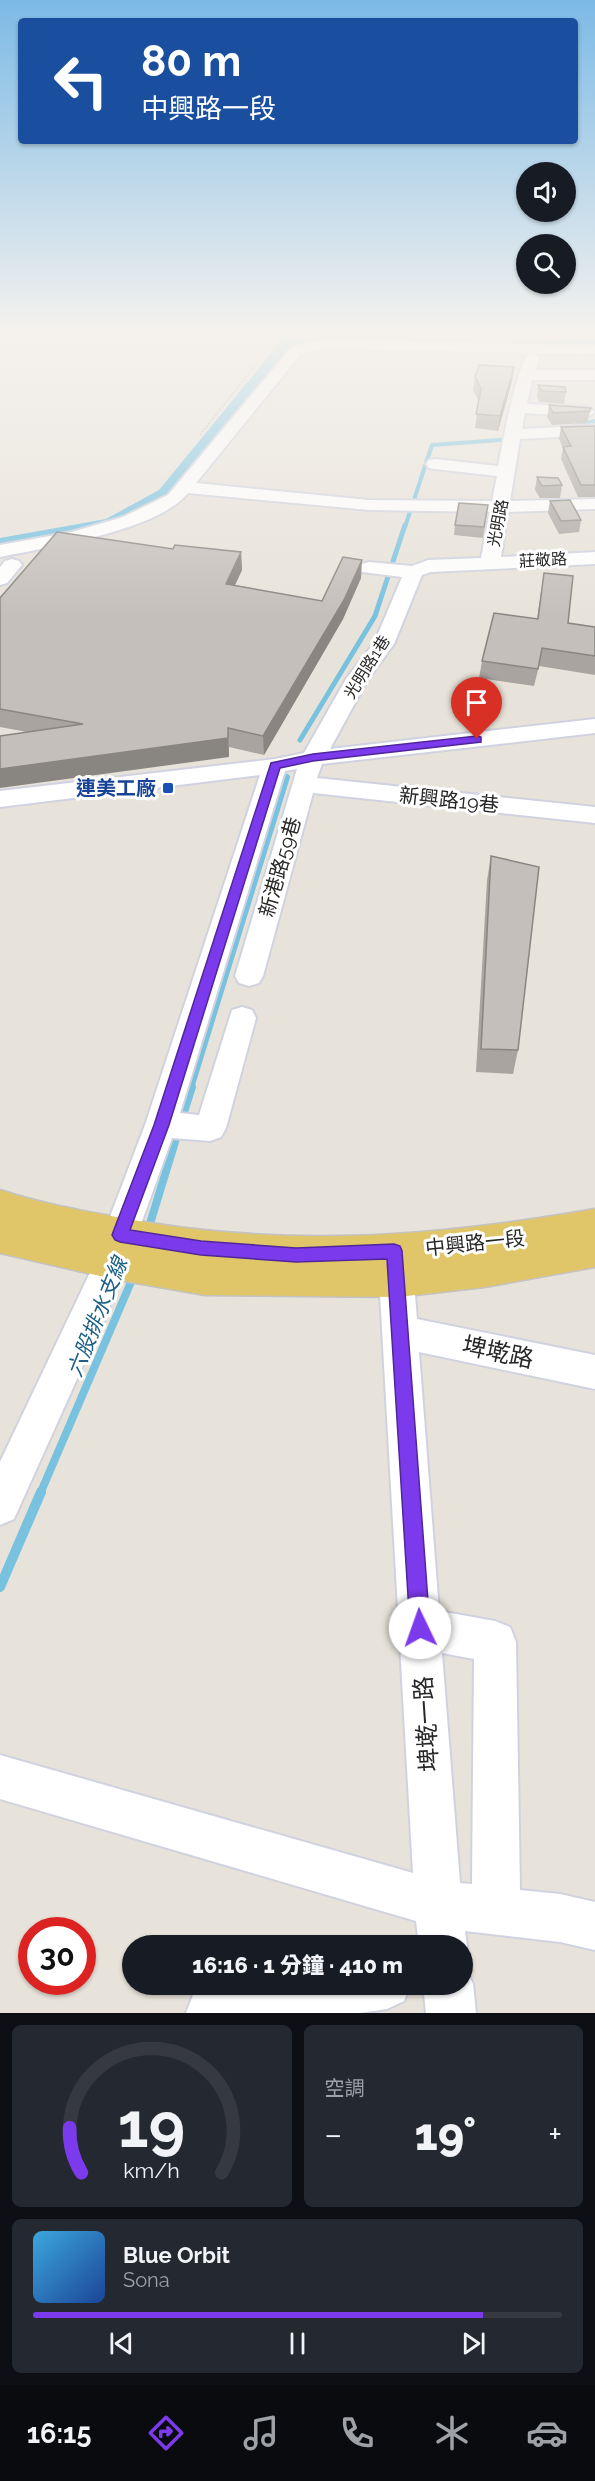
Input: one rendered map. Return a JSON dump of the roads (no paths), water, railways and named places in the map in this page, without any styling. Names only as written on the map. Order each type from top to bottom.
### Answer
[{"type":"main road","name":"中興路一段","points":[[0,1206],[205,1277],[396,1265],[485,1269],[595,1250]]},
{"type":"main road","name":"中興路一段","points":[[396,1265],[476,1245],[595,1226]]},
{"type":"main road","name":"中興路一段","points":[[0,1236],[117,1248]]},
{"type":"street","points":[[4,565],[75,537],[129,521],[174,499],[233,428]]},
{"type":"street","name":"光明路","points":[[490,562],[516,428]]},
{"type":"street","points":[[516,436],[589,431],[595,450]]},
{"type":"street","points":[[435,464],[507,472]]},
{"type":"street","points":[[184,487],[369,505],[501,507],[595,504]]},
{"type":"street","name":"莊敬路","points":[[490,562],[595,558]]},
{"type":"street","name":"光明路1巷","points":[[313,758],[357,679],[384,644],[391,570],[490,562]]},
{"type":"street","points":[[0,799],[275,766],[313,758],[595,726]]},
{"type":"street","name":"新港路59巷","points":[[249,976],[303,784],[313,758]]},
{"type":"street","points":[[0,1505],[117,1248],[161,1125],[275,766]]},
{"type":"street","name":"新興路19巷","points":[[303,784],[595,815]]},
{"type":"street","points":[[161,1125],[210,1128],[242,1018]]},
{"type":"street","name":"埤墘一路","points":[[396,1265],[440,1925]]},
{"type":"street","name":"埤墘路","points":[[401,1332],[595,1372]]},
{"type":"street","points":[[420,1628],[495,1642],[496,1910]]},
{"type":"street","points":[[0,1777],[440,1925],[496,1910],[560,1918],[595,1926]]},
{"type":"street","points":[[211,2013],[320,1995]]},
{"type":"street","points":[[449,1995],[451,2013]]},
{"type":"water","points":[[210,428],[230,428],[164,500],[124,521],[0,548],[0,538],[106,519],[159,490]]},
{"type":"waterway","points":[[405,527],[432,445],[512,439]]},
{"type":"waterway","points":[[300,740],[375,616],[405,525]]},
{"type":"waterway","name":"六股排水支線","points":[[191,1088],[287,777]]},
{"type":"waterway","name":"六股排水支線","points":[[181,1121],[192,1087]]},
{"type":"waterway","name":"六股排水支線","points":[[148,1230],[178,1132]]},
{"type":"waterway","name":"六股排水支線","points":[[40,1494],[134,1275]]},
{"type":"waterway","name":"六股排水支線","points":[[0,1587],[41,1492]]},
{"type":"place","name":"連美工廠","points":[[168,788]]}]
